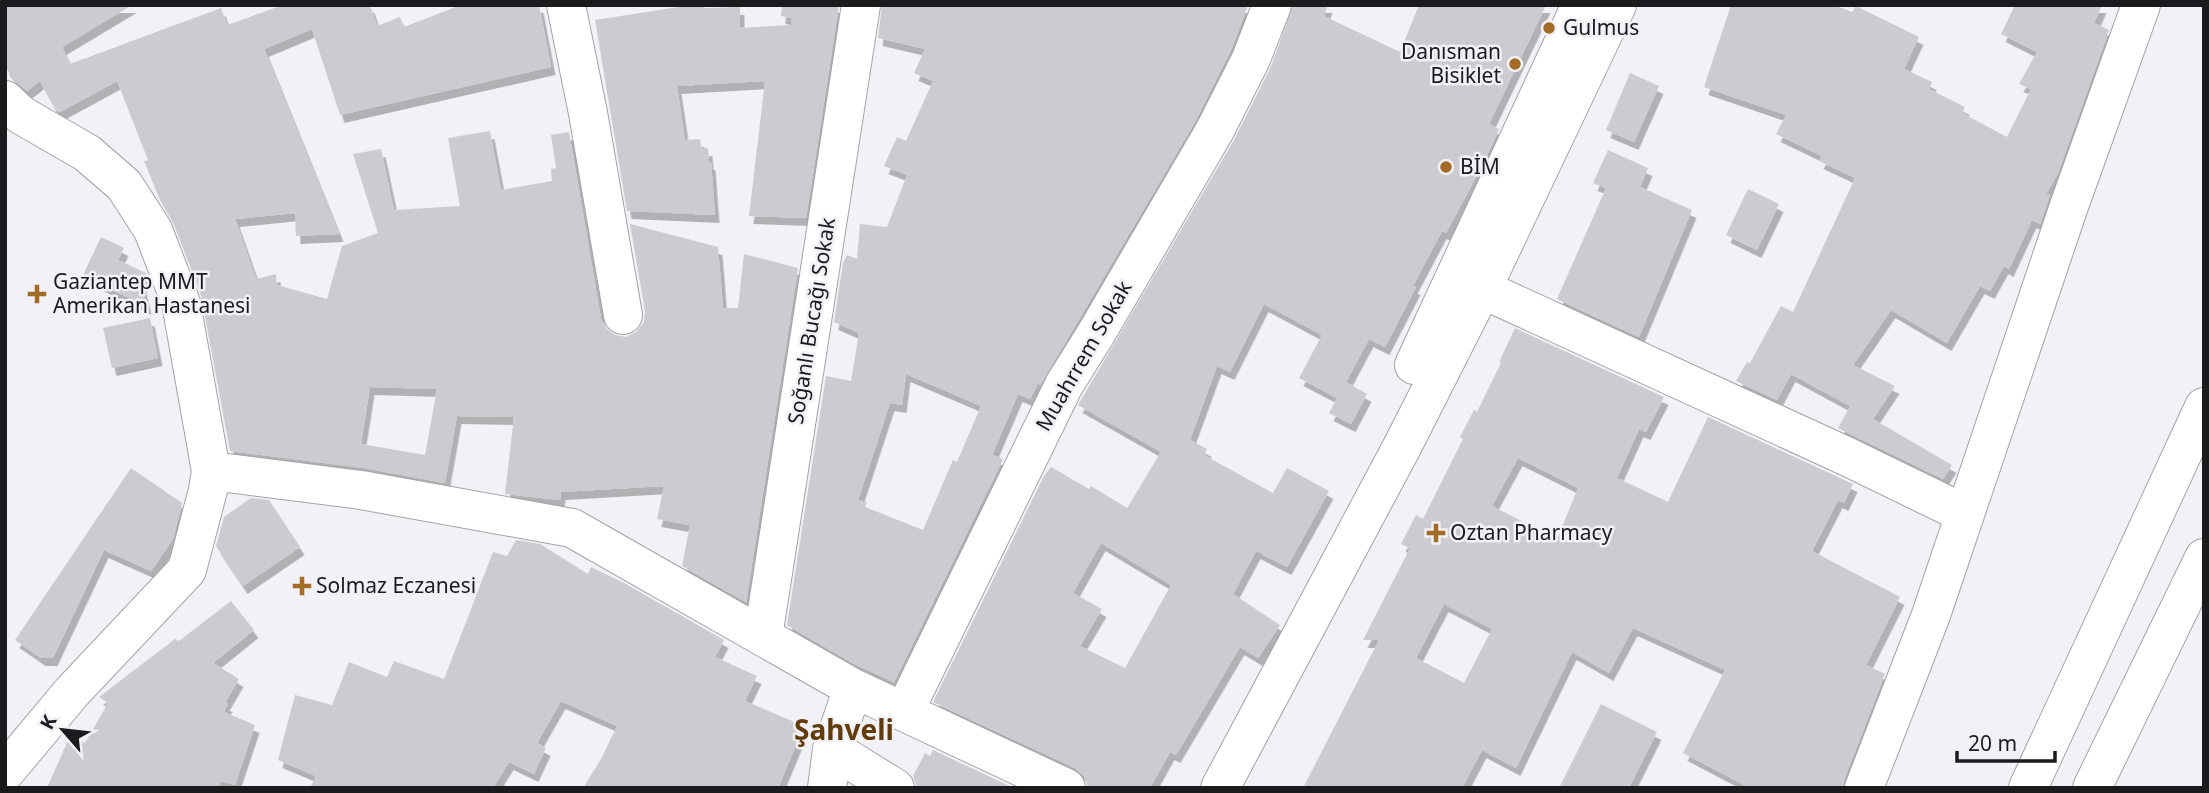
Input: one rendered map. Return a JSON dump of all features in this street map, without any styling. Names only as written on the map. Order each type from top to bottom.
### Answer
[{"type":"street","points":[[566,5],[588,113],[623,315]]},
{"type":"street","name":"Soğanlı Bucağı Sokak","points":[[763,637],[861,5]]},
{"type":"street","name":"Muahrrem Sokak","points":[[904,712],[1064,384],[1215,130],[1251,59],[1272,5]]},
{"type":"street","points":[[1194,788],[1277,642],[1343,513],[1457,275],[1581,5]]},
{"type":"street","points":[[1220,788],[1404,443],[1482,289],[1617,5]]},
{"type":"street","points":[[1864,788],[1931,615],[2069,206],[2141,5]]},
{"type":"street","points":[[5,100],[21,115],[87,153],[124,185],[153,230],[181,303],[211,471],[187,570],[72,692],[5,772]]},
{"type":"street","points":[[1482,289],[1835,451],[1965,514]]},
{"type":"street","points":[[2028,788],[2204,407]]},
{"type":"street","points":[[211,471],[361,490],[572,528],[853,688],[1066,788]]},
{"type":"street","points":[[2092,788],[2204,558]]},
{"type":"street","points":[[827,788],[832,749],[853,688]]},
{"type":"street","points":[[832,749],[895,788]]},
{"type":"building","points":[[5,5],[132,5],[62,47],[70,64],[221,8],[227,25],[283,5],[370,5],[377,26],[400,17],[404,27],[461,5],[539,5],[551,67],[340,115],[312,29],[264,49],[339,234],[296,236],[295,213],[235,219],[256,279],[276,274],[277,285],[327,299],[342,246],[378,233],[353,154],[381,149],[394,210],[460,206],[448,138],[490,131],[501,190],[552,181],[551,169],[556,168],[551,135],[569,132],[601,319],[606,328],[615,335],[626,337],[636,332],[644,322],[645,311],[630,224],[718,247],[723,308],[738,308],[744,254],[798,268],[746,602],[682,566],[690,525],[657,519],[664,486],[561,492],[560,500],[505,494],[514,417],[457,416],[445,483],[364,468],[230,451],[201,295],[173,222],[160,200],[144,161],[148,160],[117,81],[60,112],[55,109],[40,81],[27,91],[5,67]],"holes":[[[370,387],[437,389],[425,455],[361,444]]]},
{"type":"building","points":[[782,5],[839,5],[806,218],[749,216],[765,81],[677,86],[685,140],[700,139],[701,149],[708,148],[715,215],[627,211],[595,20],[685,6],[704,6],[740,7],[740,28],[791,25],[792,18],[781,16]]},
{"type":"building","points":[[882,5],[1248,5],[1231,50],[1196,120],[1078,321],[1030,399],[1018,394],[992,455],[1003,459],[894,682],[856,665],[787,625],[826,376],[851,381],[859,333],[834,322],[843,263],[847,255],[857,259],[860,224],[887,227],[907,175],[884,166],[897,137],[906,141],[933,81],[914,73],[925,49],[878,38]],"holes":[[[906,374],[981,406],[957,462],[953,460],[923,530],[865,507],[867,502],[858,500],[890,403],[902,405]]]},
{"type":"building","points":[[1293,5],[1328,5],[1324,16],[1400,52],[1419,5],[1546,5],[1489,124],[1499,129],[1483,164],[1446,233],[1442,231],[1385,347],[1369,339],[1346,382],[1367,394],[1351,424],[1329,413],[1337,398],[1299,378],[1322,335],[1264,304],[1230,372],[1217,366],[1190,440],[1207,449],[1204,455],[1273,493],[1287,468],[1329,491],[1287,567],[1256,551],[1233,594],[1280,625],[1258,658],[1240,647],[1176,755],[1170,752],[1150,788],[1088,788],[1084,776],[1075,768],[933,702],[1044,476],[1051,467],[1089,489],[1091,486],[1127,508],[1161,452],[1078,405],[1234,140],[1271,67]],"holes":[[[1101,543],[1171,585],[1125,668],[1080,646],[1102,609],[1073,593]]]},
{"type":"building","points":[[1731,5],[1834,5],[1852,12],[1856,6],[1919,37],[1904,69],[1932,82],[1929,89],[1965,107],[1962,113],[2007,137],[2031,89],[2019,84],[2037,52],[2001,34],[2015,5],[2102,5],[2094,23],[2109,30],[2058,173],[2046,194],[2050,195],[2040,224],[2032,220],[2009,269],[2004,266],[1990,291],[1980,286],[1947,343],[1891,310],[1853,365],[1895,386],[1873,419],[1952,465],[1943,479],[1838,428],[1850,406],[1791,374],[1777,400],[1736,381],[1747,362],[1750,363],[1781,306],[1793,312],[1855,178],[1819,161],[1822,156],[1776,134],[1786,115],[1704,87]]},
{"type":"building","points":[[1630,73],[1659,86],[1634,142],[1606,130]]},
{"type":"building","points":[[1608,150],[1648,168],[1640,187],[1692,210],[1639,337],[1557,299],[1606,188],[1593,183]]},
{"type":"building","points":[[1748,189],[1779,204],[1757,250],[1726,235]]},
{"type":"building","points":[[101,237],[124,248],[118,260],[146,273],[142,285],[147,307],[83,275]]},
{"type":"building","points":[[150,318],[158,358],[112,368],[103,328]]},
{"type":"building","points":[[1515,328],[1664,397],[1646,432],[1639,429],[1617,478],[1668,502],[1708,417],[1853,484],[1844,503],[1838,500],[1812,551],[1900,597],[1866,665],[1885,674],[1843,788],[1750,788],[1683,753],[1725,670],[1633,628],[1609,673],[1572,652],[1516,768],[1482,750],[1462,788],[1303,788],[1379,640],[1363,640],[1410,548],[1401,544],[1416,515],[1423,519],[1463,439],[1460,437],[1474,410],[1477,412],[1501,363],[1499,362]],"holes":[[[1518,458],[1578,488],[1557,539],[1492,506]],[[1444,604],[1492,629],[1464,683],[1416,658]]]},
{"type":"building","points":[[131,468],[182,503],[173,539],[151,571],[104,550],[53,658],[41,658],[15,640]]},
{"type":"building","points":[[251,498],[269,500],[300,547],[243,586],[216,546],[224,517]]},
{"type":"building","points":[[516,540],[540,544],[588,574],[591,567],[724,640],[715,657],[757,676],[745,701],[804,726],[778,788],[583,788],[617,726],[561,701],[537,743],[546,748],[534,774],[509,762],[493,788],[310,788],[316,776],[278,760],[295,695],[332,705],[349,662],[387,677],[394,661],[444,679],[493,552],[507,556]]},
{"type":"building","points":[[231,601],[254,630],[213,663],[239,679],[225,703],[228,704],[224,712],[255,725],[235,785],[221,781],[217,788],[47,788],[70,736],[85,743],[108,703],[99,697],[175,639],[179,641]]},
{"type":"building","points":[[1601,704],[1657,732],[1629,788],[1559,788]]},
{"type":"building","points":[[933,750],[1014,788],[917,788],[913,776],[925,753],[930,756]]},
{"type":"place","name":"Gulmus","points":[[1549,28]]},
{"type":"place","name":"Danısman Bisiklet","points":[[1515,64]]},
{"type":"place","name":"BİM","points":[[1446,167]]},
{"type":"place","name":"Gaziantep MMT Amerikan Hastanesi","points":[[37,294]]},
{"type":"place","name":"Oztan Pharmacy","points":[[1436,533]]},
{"type":"place","name":"Solmaz Eczanesi","points":[[302,586]]},
{"type":"district","name":"Şahveli","points":[[844,730]]}]
